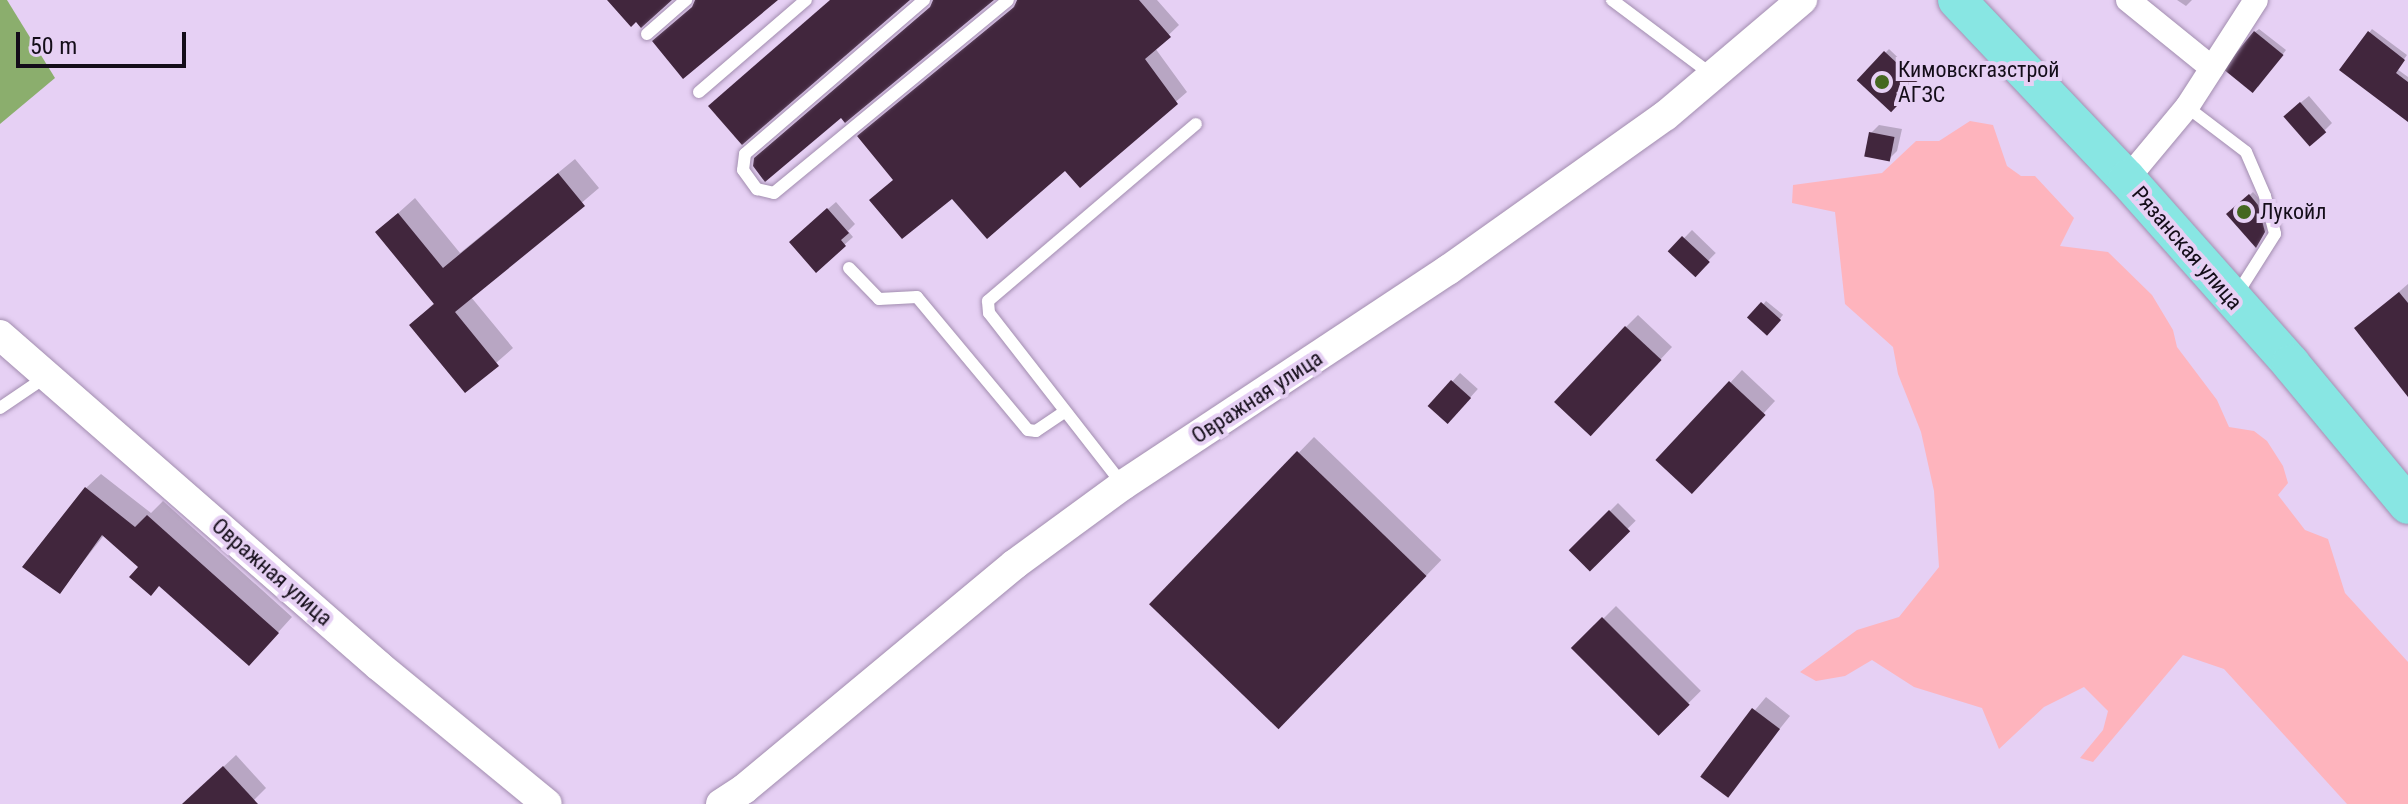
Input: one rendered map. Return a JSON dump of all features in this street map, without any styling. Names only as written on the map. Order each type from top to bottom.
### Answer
[{"type":"main road","name":"Рязанская улица","points":[[1957,0],[2127,179],[2291,364],[2408,505]]},
{"type":"street","name":"Овражная улица","points":[[740,799],[1015,564],[1123,485],[1448,270],[1713,77],[1802,0]]},
{"type":"street","points":[[2128,0],[2212,68]]},
{"type":"street","points":[[2127,179],[2187,107],[2256,0]]},
{"type":"street","name":"Овражная улица","points":[[0,335],[367,655],[547,804]]},
{"type":"lane","points":[[647,34],[686,0]]},
{"type":"lane","points":[[699,92],[806,0]]},
{"type":"lane","points":[[924,0],[745,154],[743,170],[757,189],[774,193],[1008,0]]},
{"type":"lane","points":[[1612,0],[1701,64],[1713,77]]},
{"type":"lane","points":[[2187,107],[2246,152],[2265,196],[2275,234],[2233,301]]},
{"type":"lane","points":[[1123,485],[989,313],[988,301],[1196,124]]},
{"type":"lane","points":[[849,268],[879,299],[917,297],[1028,430],[1036,431],[1064,412]]},
{"type":"lane","points":[[0,408],[47,376]]},
{"type":"shaded area","points":[[0,0],[7,0],[55,78],[0,124]]},
{"type":"shaded area","points":[[1970,121],[1993,125],[2007,166],[2021,176],[2035,176],[2074,218],[2060,246],[2108,252],[2152,295],[2173,330],[2177,347],[2217,400],[2229,427],[2254,431],[2267,441],[2283,466],[2288,483],[2278,495],[2305,530],[2328,539],[2345,593],[2408,662],[2408,804],[2347,804],[2224,669],[2183,655],[2093,762],[2080,758],[2103,730],[2108,711],[2084,687],[2044,707],[1999,749],[1982,708],[1914,687],[1872,660],[1845,676],[1816,681],[1800,672],[1857,630],[1899,617],[1939,567],[1934,491],[1921,432],[1898,374],[1893,347],[1845,304],[1835,212],[1792,203],[1793,185],[1882,173],[1916,141],[1939,141]]},
{"type":"building","points":[[607,0],[672,0],[641,28],[636,22],[631,27]]},
{"type":"building","points":[[695,0],[778,0],[683,79],[652,41],[692,7]]},
{"type":"building","points":[[830,0],[910,0],[742,145],[708,106]]},
{"type":"building","points":[[933,0],[994,0],[845,123],[841,118],[765,182],[753,166],[754,158],[930,7]]},
{"type":"building","points":[[1017,0],[1139,0],[1171,37],[1145,59],[1178,104],[1080,188],[1065,171],[987,239],[952,199],[902,239],[869,200],[893,180],[857,136],[1014,7]]},
{"type":"building","points":[[2254,31],[2284,55],[2253,93],[2223,69]]},
{"type":"building","points":[[2368,31],[2405,60],[2396,73],[2408,82],[2408,122],[2339,70]]},
{"type":"building","points":[[1884,51],[1918,83],[1891,112],[1857,80]]},
{"type":"building","points":[[2300,102],[2326,132],[2310,147],[2283,116]]},
{"type":"building","points":[[1869,132],[1895,137],[1890,162],[1864,157]]},
{"type":"building","points":[[558,173],[585,206],[455,312],[499,366],[465,393],[409,325],[434,304],[375,232],[398,213],[443,268]]},
{"type":"building","points":[[2249,194],[2258,205],[2265,232],[2256,248],[2226,214]]},
{"type":"building","points":[[827,208],[849,233],[841,240],[846,246],[816,273],[789,242]]},
{"type":"building","points":[[1682,236],[1710,262],[1695,277],[1668,251]]},
{"type":"building","points":[[2399,292],[2408,303],[2408,397],[2354,328]]},
{"type":"building","points":[[1761,302],[1781,320],[1767,336],[1747,318]]},
{"type":"building","points":[[1625,326],[1662,360],[1591,436],[1554,402]]},
{"type":"building","points":[[1451,380],[1471,398],[1448,424],[1428,406]]},
{"type":"building","points":[[1729,381],[1766,415],[1692,494],[1655,460]]},
{"type":"building","points":[[1297,451],[1426,576],[1279,729],[1149,604]]},
{"type":"building","points":[[85,487],[135,527],[147,515],[279,633],[249,666],[159,586],[151,596],[129,577],[138,567],[102,535],[60,594],[22,567]]},
{"type":"building","points":[[1609,510],[1630,531],[1590,572],[1569,550]]},
{"type":"building","points":[[1602,617],[1690,705],[1659,736],[1571,648]]},
{"type":"building","points":[[1752,708],[1780,729],[1728,798],[1700,777]]},
{"type":"building","points":[[223,766],[258,804],[182,804]]},
{"type":"place","name":"Кимовскгазстрой АГЗС","points":[[1882,82]]},
{"type":"place","name":"Лукойл","points":[[2244,212]]}]
